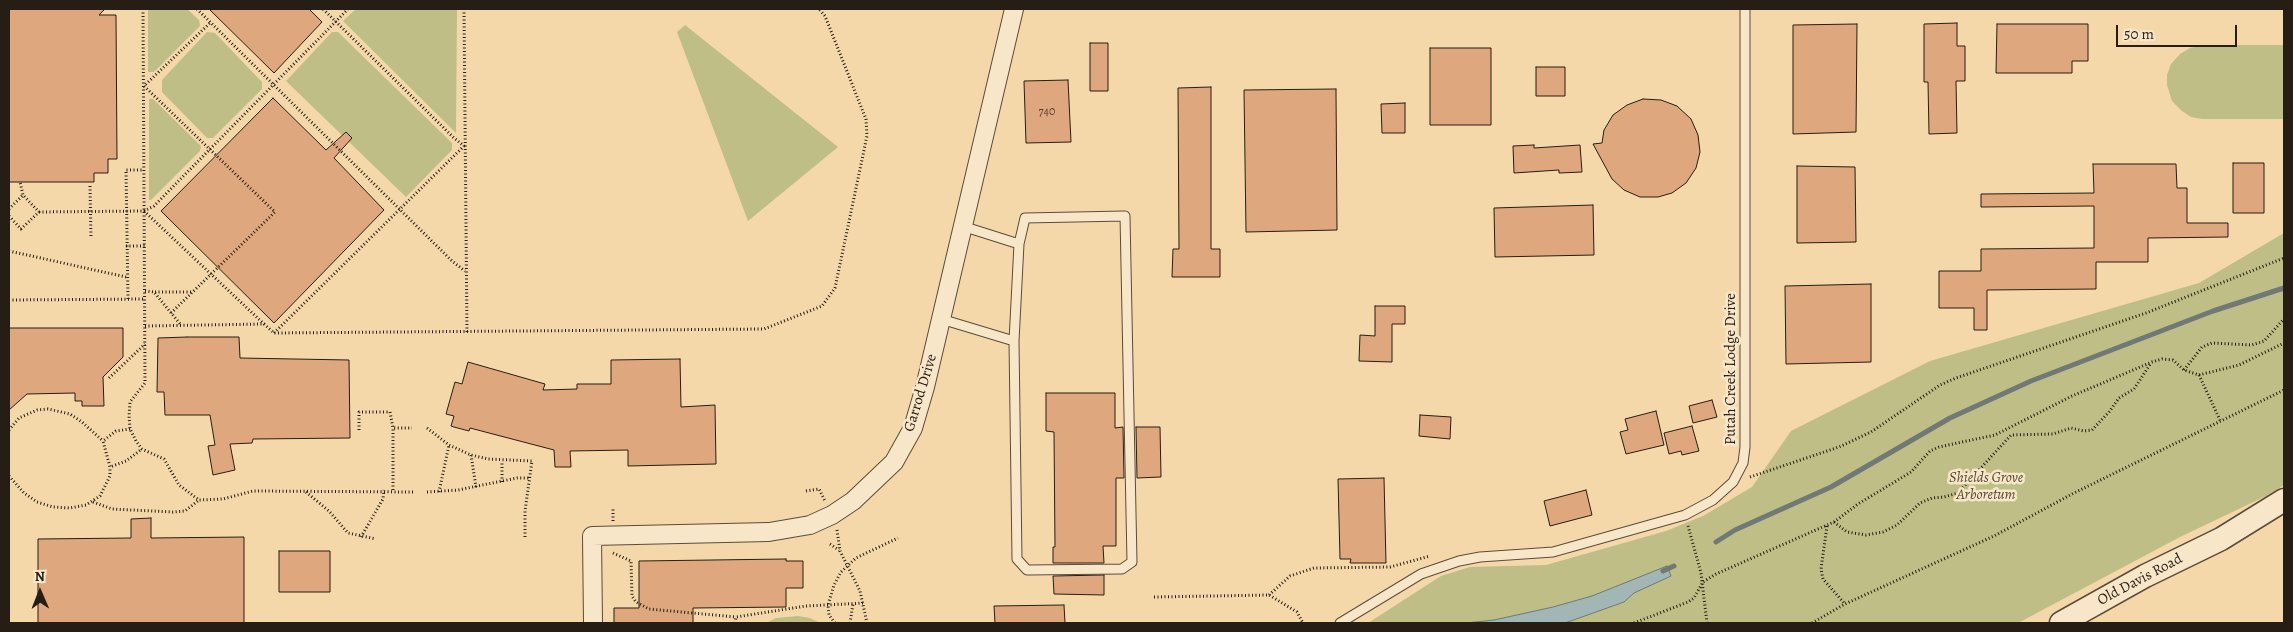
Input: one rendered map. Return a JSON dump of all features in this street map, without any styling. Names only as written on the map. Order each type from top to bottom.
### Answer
[{"type":"street","name":"Garrod Drive","points":[[593,623],[592,536],[769,532],[792,528],[821,520],[858,496],[894,462],[913,428],[925,387],[1014,9]]},
{"type":"street","name":"Old Davis Road","points":[[2061,623],[2146,576],[2221,539],[2284,500]]},
{"type":"street","name":"Old Davis Road","points":[[2221,539],[2249,530],[2284,513]]},
{"type":"lane","name":"Putah Creek Lodge Drive","points":[[1340,623],[1403,583],[1444,566],[1480,557],[1553,552],[1685,515],[1713,500],[1733,482],[1743,463],[1745,447],[1745,9]]},
{"type":"lane","points":[[1125,216],[1132,562],[1122,569],[1027,570],[1017,559],[1014,341],[1019,244],[1025,218],[1125,216]]},
{"type":"lane","points":[[962,226],[1019,244]]},
{"type":"lane","points":[[940,319],[1014,341]]},
{"type":"path","points":[[143,9],[145,383],[130,402],[130,428],[142,449],[164,460],[179,484],[200,500]]},
{"type":"path","points":[[197,9],[452,261],[465,271]]},
{"type":"path","points":[[323,9],[464,146]]},
{"type":"path","points":[[9,216],[21,229],[39,212],[144,211],[154,206],[348,9]]},
{"type":"path","points":[[464,9],[467,333]]},
{"type":"path","points":[[144,211],[274,333],[730,330],[764,329],[781,324],[822,306],[835,288],[867,136],[866,119],[825,16],[820,9]]},
{"type":"path","points":[[144,86],[211,22]]},
{"type":"path","points":[[144,86],[275,212],[172,313]]},
{"type":"path","points":[[274,333],[464,146]]},
{"type":"path","points":[[128,299],[126,277],[126,170],[143,170]]},
{"type":"path","points":[[20,182],[23,195],[39,212]]},
{"type":"path","points":[[90,186],[91,238]]},
{"type":"path","points":[[9,209],[23,195]]},
{"type":"path","points":[[126,246],[145,246]]},
{"type":"path","points":[[9,251],[126,277]]},
{"type":"path","points":[[1733,482],[1839,447],[1871,432],[1940,385],[1956,378],[2146,313],[2284,258]]},
{"type":"path","points":[[145,291],[192,292]]},
{"type":"path","points":[[154,292],[181,325]]},
{"type":"path","points":[[9,300],[145,299]]},
{"type":"path","points":[[2184,370],[2202,347],[2222,342],[2235,345],[2264,341],[2284,319]]},
{"type":"path","points":[[145,326],[264,324]]},
{"type":"path","points":[[1634,623],[1688,602],[1694,598],[1703,582],[1834,522],[1858,504],[1911,472],[1930,451],[1947,444],[1977,440],[2007,430],[2072,396],[2152,362],[2162,359],[2173,360],[2184,370],[2199,375],[2239,365],[2284,343]]},
{"type":"path","points":[[109,378],[145,344]]},
{"type":"path","points":[[1834,522],[1847,532],[1866,535],[1883,532],[1897,525],[1920,503],[1932,498],[1958,493],[2011,435],[2053,434],[2071,428],[2084,431],[2092,430],[2119,398],[2134,389],[2152,362]]},
{"type":"path","points":[[2199,375],[2220,420]]},
{"type":"path","points":[[1812,623],[1845,604],[1994,536],[2074,493],[2284,390]]},
{"type":"path","points":[[9,430],[10,424],[37,410],[57,410],[70,414],[103,441],[110,467],[105,489],[94,502],[70,508],[45,506],[24,493],[9,476]]},
{"type":"path","points":[[359,430],[359,412],[390,412],[393,428],[393,490]]},
{"type":"path","points":[[103,441],[116,432],[130,428]]},
{"type":"path","points":[[393,428],[412,428]]},
{"type":"path","points":[[427,428],[449,444],[471,455],[502,461],[532,461],[525,511],[525,537]]},
{"type":"path","points":[[2007,430],[2011,435]]},
{"type":"path","points":[[439,492],[449,444]]},
{"type":"path","points":[[110,467],[126,461],[142,449]]},
{"type":"path","points":[[471,455],[476,487]]},
{"type":"path","points":[[502,461],[502,482]]},
{"type":"path","points":[[427,492],[476,487],[517,478],[530,478]]},
{"type":"path","points":[[806,491],[819,489]]},
{"type":"path","points":[[361,537],[383,499],[384,490]]},
{"type":"path","points":[[94,502],[103,508],[173,512],[185,511],[200,500],[222,499],[253,491],[393,490],[414,492]]},
{"type":"path","points":[[305,491],[329,511],[348,533],[361,537],[376,538]]},
{"type":"path","points":[[613,507],[613,522]]},
{"type":"path","points":[[1688,525],[1703,582],[1707,623]]},
{"type":"path","points":[[1827,526],[1821,568],[1823,579],[1845,604]]},
{"type":"path","points":[[839,535],[840,551],[864,603],[867,623]]},
{"type":"path","points":[[835,623],[829,615],[828,605],[834,585],[841,572],[856,558],[898,538]]},
{"type":"path","points":[[830,544],[840,551]]},
{"type":"path","points":[[612,552],[631,561],[632,596],[636,602],[649,609],[736,617],[828,605],[864,603]]},
{"type":"path","points":[[1268,595],[1290,576],[1314,568],[1390,567],[1438,554],[1444,566]]},
{"type":"path","points":[[1154,597],[1268,595],[1297,612],[1303,623]]},
{"type":"path","points":[[850,623],[853,604]]},
{"type":"path","points":[[735,623],[736,617]]},
{"type":"green space","points":[[148,9],[187,9],[199,20],[200,26],[154,72],[148,72]]},
{"type":"green space","points":[[356,9],[457,9],[456,133],[343,21]]},
{"type":"green space","points":[[685,25],[838,147],[748,221],[677,32]]},
{"type":"green space","points":[[207,32],[215,33],[262,82],[262,89],[213,138],[207,138],[162,92],[162,80]]},
{"type":"green space","points":[[332,32],[338,32],[452,143],[452,150],[406,197],[286,81]]},
{"type":"green space","points":[[2202,45],[2284,45],[2284,119],[2202,119],[2191,117],[2182,111],[2172,101],[2167,85],[2167,75],[2171,64],[2180,54],[2190,48]]},
{"type":"green space","points":[[149,99],[153,99],[201,146],[200,151],[151,200],[149,200]]},
{"type":"green space","name":"Shields Grove Arboretum","points":[[2284,233],[2284,485],[2266,496],[2180,537],[2018,623],[1368,623],[1441,576],[1470,567],[1546,565],[1666,531],[1703,516],[1752,487],[1791,431],[1930,361],[2199,283]]},
{"type":"green space","points":[[798,616],[810,618],[820,623],[766,623],[776,618]]},
{"type":"shaded area","points":[[1667,566],[1671,576],[1634,593],[1624,602],[1565,623],[1466,623],[1494,620],[1592,596]]},
{"type":"building","points":[[9,9],[105,9],[99,15],[116,15],[117,159],[108,159],[108,173],[94,173],[94,182],[9,182]]},
{"type":"building","points":[[209,9],[309,9],[322,22],[274,73]]},
{"type":"building","points":[[1957,23],[1957,46],[1965,46],[1965,81],[1956,81],[1957,133],[1929,134],[1928,82],[1924,82],[1924,24]]},
{"type":"building","points":[[1857,24],[1856,132],[1793,134],[1793,25]]},
{"type":"building","points":[[1997,24],[2088,24],[2088,61],[2072,61],[2072,73],[1996,73]]},
{"type":"building","points":[[1090,43],[1108,43],[1108,91],[1090,91]]},
{"type":"building","points":[[1430,48],[1491,48],[1491,125],[1430,125]]},
{"type":"building","points":[[1536,67],[1565,67],[1565,96],[1536,96]]},
{"type":"building","points":[[1068,80],[1071,142],[1026,143],[1024,81]]},
{"type":"building","points":[[1211,87],[1211,249],[1220,249],[1220,277],[1172,277],[1173,249],[1179,249],[1178,88]]},
{"type":"building","points":[[1336,89],[1337,230],[1246,232],[1244,90]]},
{"type":"building","points":[[273,98],[326,150],[346,132],[352,138],[334,158],[384,210],[274,323],[161,211]]},
{"type":"building","points":[[1643,99],[1661,100],[1677,106],[1691,119],[1698,135],[1700,152],[1696,168],[1686,183],[1672,193],[1658,197],[1640,197],[1624,190],[1612,179],[1593,144],[1602,143],[1604,130],[1613,115],[1627,105]]},
{"type":"building","points":[[1405,103],[1405,133],[1382,133],[1381,104]]},
{"type":"building","points":[[1534,145],[1534,148],[1580,145],[1582,172],[1559,173],[1559,170],[1514,173],[1513,146]]},
{"type":"building","points":[[2233,163],[2264,163],[2264,213],[2233,213]]},
{"type":"building","points":[[2093,164],[2176,164],[2177,188],[2187,188],[2187,223],[2228,223],[2228,237],[2148,238],[2148,262],[2096,262],[2096,289],[1987,290],[1987,330],[1974,330],[1974,308],[1939,308],[1939,271],[1981,271],[1981,249],[2094,248],[2094,206],[1981,207],[1981,194],[2094,193]]},
{"type":"building","points":[[1797,166],[1855,167],[1856,242],[1797,243]]},
{"type":"building","points":[[1593,205],[1594,255],[1495,257],[1494,208]]},
{"type":"building","points":[[1871,284],[1871,362],[1786,364],[1785,286]]},
{"type":"building","points":[[1375,306],[1405,306],[1405,324],[1392,324],[1392,362],[1359,361],[1360,335],[1375,336]]},
{"type":"building","points":[[9,328],[123,328],[123,357],[103,377],[104,406],[82,406],[82,401],[75,401],[75,393],[27,394],[9,410]]},
{"type":"building","points":[[239,337],[240,358],[349,360],[350,438],[253,439],[252,443],[230,444],[235,470],[213,475],[208,446],[215,445],[210,415],[165,415],[164,392],[157,392],[158,338]]},
{"type":"building","points":[[680,359],[681,407],[715,405],[716,464],[628,466],[628,450],[570,451],[571,467],[555,467],[554,450],[470,428],[469,431],[451,426],[454,416],[446,414],[455,382],[462,384],[468,362],[545,384],[543,390],[577,389],[577,384],[611,384],[611,360]]},
{"type":"building","points":[[1046,393],[1115,393],[1115,428],[1123,427],[1124,478],[1116,478],[1116,546],[1103,546],[1104,563],[1053,563],[1053,547],[1055,547],[1054,432],[1046,431]]},
{"type":"building","points":[[1712,400],[1717,417],[1693,423],[1689,406]]},
{"type":"building","points":[[1656,411],[1664,445],[1626,454],[1620,432],[1628,430],[1625,419]]},
{"type":"building","points":[[1420,415],[1451,417],[1450,439],[1419,436]]},
{"type":"building","points":[[1692,426],[1699,451],[1682,455],[1681,451],[1669,454],[1664,433]]},
{"type":"building","points":[[1136,427],[1160,427],[1161,477],[1137,478]]},
{"type":"building","points":[[1384,478],[1386,563],[1350,563],[1351,559],[1340,559],[1338,479]]},
{"type":"building","points":[[1586,490],[1592,515],[1550,526],[1544,501]]},
{"type":"building","points":[[151,518],[151,538],[244,537],[244,623],[38,623],[38,539],[131,538],[131,519]]},
{"type":"building","points":[[279,551],[330,551],[330,592],[279,592]]},
{"type":"building","points":[[786,559],[786,561],[803,561],[803,588],[786,588],[786,607],[693,608],[693,623],[614,623],[614,608],[639,608],[639,561]]},
{"type":"building","points":[[1104,575],[1104,595],[1054,594],[1053,576]]},
{"type":"building","points":[[1064,605],[1065,623],[995,623],[994,606]]},
{"type":"waterway","points":[[1716,542],[1735,530],[1831,487],[1950,418],[2031,381],[2213,311],[2284,288]]},
{"type":"waterway","points":[[1663,571],[1674,566]]}]
